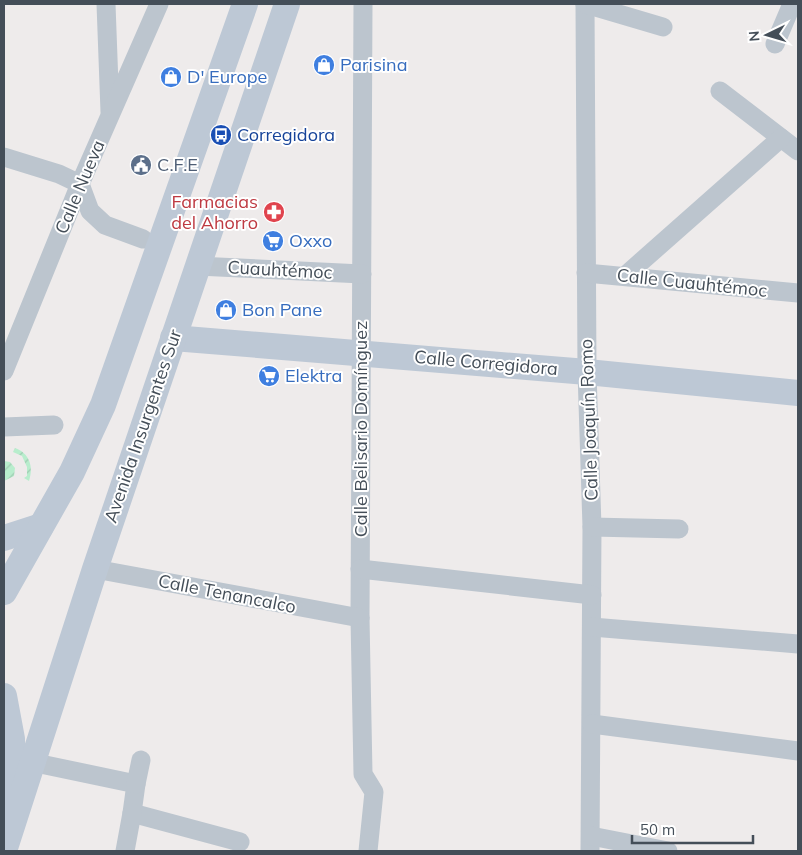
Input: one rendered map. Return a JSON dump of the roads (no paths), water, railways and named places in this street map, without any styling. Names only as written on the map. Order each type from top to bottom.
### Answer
[{"type":"main road","points":[[4,592],[72,472],[103,405],[245,4]]},
{"type":"main road","name":"Avenida Insurgentes Sur","points":[[7,842],[31,762],[95,569],[287,4]]},
{"type":"main road","name":"Calle Corregidora","points":[[173,338],[587,372],[798,393]]},
{"type":"main road","points":[[4,538],[41,526]]},
{"type":"main road","points":[[4,696],[13,760],[7,842]]},
{"type":"street","points":[[106,4],[110,117]]},
{"type":"street","name":"Calle Nueva","points":[[4,371],[80,184],[159,4]]},
{"type":"street","name":"Calle Belisario Domínguez","points":[[364,4],[360,353],[360,618],[363,774],[374,792],[368,851]]},
{"type":"street","points":[[585,4],[605,7],[663,27]]},
{"type":"street","name":"Calle Joaquín Romo","points":[[585,4],[587,372],[592,527],[591,844]]},
{"type":"street","points":[[775,44],[792,4]]},
{"type":"street","points":[[720,91],[798,151]]},
{"type":"street","points":[[626,275],[781,138]]},
{"type":"street","points":[[4,157],[59,174],[80,184],[90,211],[105,224],[143,239]]},
{"type":"street","name":"Cuauhtémoc","points":[[197,266],[362,274]]},
{"type":"street","name":"Calle Cuauhtémoc","points":[[586,273],[626,275],[798,294]]},
{"type":"street","points":[[4,427],[54,425]]},
{"type":"street","points":[[592,527],[680,529]]},
{"type":"street","name":"Calle Tenancalco","points":[[95,569],[360,618]]},
{"type":"street","points":[[360,569],[592,595]]},
{"type":"street","points":[[592,627],[798,644]]},
{"type":"street","points":[[592,724],[798,751]]},
{"type":"street","points":[[125,851],[141,760]]},
{"type":"street","points":[[31,762],[136,784]]},
{"type":"street","points":[[132,813],[240,842]]},
{"type":"street","points":[[591,844],[668,851]]},
{"type":"place","name":"Parisina","points":[[324,65]]},
{"type":"place","name":"D' Europe","points":[[171,77]]},
{"type":"place","name":"Corregidora","points":[[221,135]]},
{"type":"place","name":"C.F.E","points":[[141,165]]},
{"type":"place","name":"Farmacias del Ahorro","points":[[274,212]]},
{"type":"place","name":"Oxxo","points":[[273,241]]},
{"type":"place","name":"Bon Pane","points":[[226,310]]},
{"type":"place","name":"Elektra","points":[[269,376]]}]
